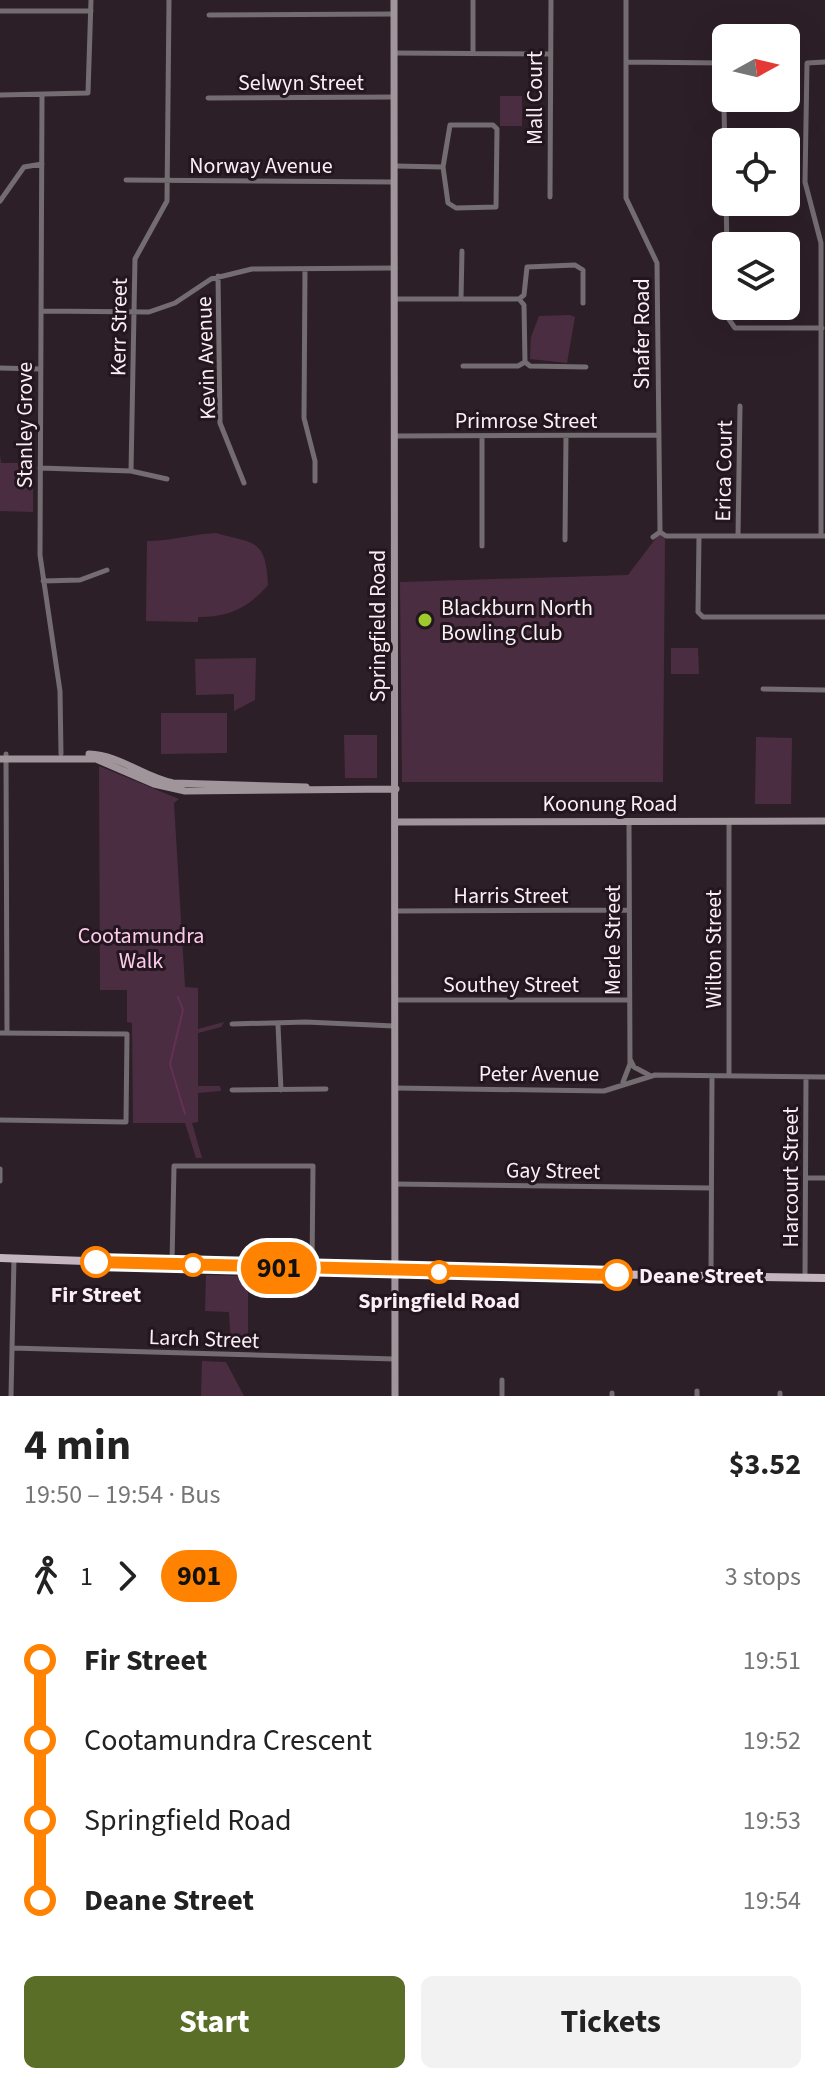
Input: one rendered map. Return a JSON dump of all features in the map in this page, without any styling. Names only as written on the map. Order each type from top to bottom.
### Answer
[{"type":"main road","name":"Springfield Road","points":[[394,0],[395,1396]]},
{"type":"main road","points":[[3,757],[106,758],[164,781],[251,787]]},
{"type":"main road","points":[[106,758],[169,789],[396,789]]},
{"type":"main road","points":[[222,790],[229,784]]},
{"type":"main road","name":"Koonung Road","points":[[396,822],[825,821]]},
{"type":"main road","points":[[0,1258],[312,1269],[825,1278]]},
{"type":"street","points":[[0,95],[88,93],[91,0]]},
{"type":"street","name":"Kerr Street","points":[[131,471],[135,259],[143,240],[161,217],[167,201],[169,0]]},
{"type":"street","points":[[473,0],[473,53]]},
{"type":"street","name":"Mall Court","points":[[550,197],[551,0]]},
{"type":"street","name":"Shafer Road","points":[[626,0],[626,198],[657,263],[660,532]]},
{"type":"street","points":[[0,11],[91,11]]},
{"type":"street","points":[[209,15],[394,14]]},
{"type":"street","points":[[394,53],[551,54]]},
{"type":"street","points":[[626,62],[723,63],[727,232]]},
{"type":"street","points":[[653,537],[660,532],[666,536],[823,536],[821,243],[805,182],[807,63],[825,62]]},
{"type":"street","name":"Stanley Grove","points":[[42,95],[40,468],[43,581],[60,691],[61,756]]},
{"type":"street","name":"Selwyn Street","points":[[208,98],[395,97]]},
{"type":"street","points":[[450,125],[493,125],[497,129],[496,207],[456,208],[448,203],[443,167],[450,125]]},
{"type":"street","points":[[0,201],[24,167],[42,164]]},
{"type":"street","points":[[395,166],[443,167]]},
{"type":"street","name":"Norway Avenue","points":[[126,180],[395,182]]},
{"type":"street","points":[[461,299],[462,251]]},
{"type":"street","points":[[519,299],[525,291],[527,267],[575,265],[583,270],[583,303]]},
{"type":"street","points":[[41,311],[133,312],[162,309],[218,276],[252,269],[395,268]]},
{"type":"street","points":[[305,269],[304,418],[315,461],[315,481]]},
{"type":"street","name":"Kevin Avenue","points":[[218,276],[220,423],[244,483]]},
{"type":"street","points":[[395,299],[519,299]]},
{"type":"street","points":[[519,299],[524,305],[525,362]]},
{"type":"street","points":[[729,320],[735,328],[823,328]]},
{"type":"street","points":[[463,366],[518,366],[525,362]]},
{"type":"street","points":[[525,362],[530,366],[586,367]]},
{"type":"street","points":[[0,368],[40,369]]},
{"type":"street","name":"Erica Court","points":[[738,536],[740,406]]},
{"type":"street","name":"Primrose Street","points":[[395,436],[657,435]]},
{"type":"street","points":[[482,436],[482,546]]},
{"type":"street","points":[[565,540],[566,436]]},
{"type":"street","points":[[40,468],[131,471],[167,479]]},
{"type":"street","points":[[699,536],[698,612],[703,617],[825,617]]},
{"type":"street","points":[[43,581],[80,580],[107,570]]},
{"type":"street","points":[[763,689],[825,690]]},
{"type":"street","points":[[0,1120],[126,1122],[127,1034],[3,1033],[6,782],[3,757]]},
{"type":"street","name":"Merle Street","points":[[620,1085],[627,1077],[630,1058],[629,821]]},
{"type":"street","name":"Wilton Street","points":[[729,821],[729,1076]]},
{"type":"street","name":"Harris Street","points":[[395,911],[628,910]]},
{"type":"street","name":"Southey Street","points":[[395,1000],[628,1000]]},
{"type":"street","points":[[232,1024],[306,1022],[395,1026]]},
{"type":"street","points":[[278,1025],[281,1090]]},
{"type":"street","points":[[630,1058],[640,1072],[655,1075]]},
{"type":"street","name":"Peter Avenue","points":[[395,1088],[604,1091],[655,1075],[825,1077]]},
{"type":"street","points":[[711,1276],[712,1076]]},
{"type":"street","name":"Harcourt Street","points":[[805,1278],[806,1077]]},
{"type":"street","points":[[232,1090],[326,1089]]},
{"type":"street","points":[[172,1264],[174,1166],[313,1166],[312,1269]]},
{"type":"street","points":[[0,1169],[0,1181]]},
{"type":"street","points":[[807,1178],[825,1178]]},
{"type":"street","name":"Gay Street","points":[[395,1184],[711,1188]]},
{"type":"street","points":[[11,1396],[14,1258]]},
{"type":"street","name":"Larch Street","points":[[12,1348],[395,1359]]},
{"type":"street","points":[[502,1380],[502,1396]]},
{"type":"green space","points":[[500,96],[522,96],[522,126],[500,126]]},
{"type":"green space","points":[[539,316],[575,317],[567,363],[530,359],[531,337]]},
{"type":"green space","points":[[0,454],[1,463],[33,463],[33,512],[0,511]]},
{"type":"green space","points":[[216,533],[249,542],[261,551],[268,585],[237,610],[198,617],[198,622],[146,621],[147,541]]},
{"type":"green space","points":[[659,534],[665,539],[663,782],[402,782],[400,582],[628,575]]},
{"type":"green space","points":[[671,648],[698,648],[699,674],[671,674]]},
{"type":"green space","points":[[256,658],[255,700],[234,711],[234,694],[196,695],[195,659]]},
{"type":"green space","points":[[161,713],[227,713],[227,753],[161,754]]},
{"type":"green space","points":[[344,735],[377,735],[377,778],[345,778]]},
{"type":"green space","points":[[756,737],[792,738],[791,804],[755,804]]},
{"type":"green space","name":"Cootamundra Walk","points":[[99,766],[179,799],[174,803],[185,987],[198,988],[198,1029],[224,1022],[221,1027],[198,1033],[198,1086],[220,1086],[221,1091],[198,1093],[198,1122],[192,1123],[202,1158],[196,1158],[185,1123],[133,1123],[132,1023],[127,1022],[127,990],[100,990]]},
{"type":"green space","points":[[206,1275],[248,1276],[248,1349],[231,1347],[229,1312],[205,1311]]},
{"type":"green space","points":[[202,1361],[226,1362],[244,1396],[201,1396]]},
{"type":"waterway","points":[[178,997],[183,1010],[170,1064],[185,1114]]},
{"type":"bus line","name":"901","points":[[96,1262],[617,1275]]},
{"type":"place","name":"Blackburn North Bowling Club","points":[[425,620]]},
{"type":"place","name":"Fir Street","points":[[96,1262]]},
{"type":"place","name":"Springfield Road","points":[[439,1272]]},
{"type":"place","name":"Deane Street","points":[[617,1275]]}]
